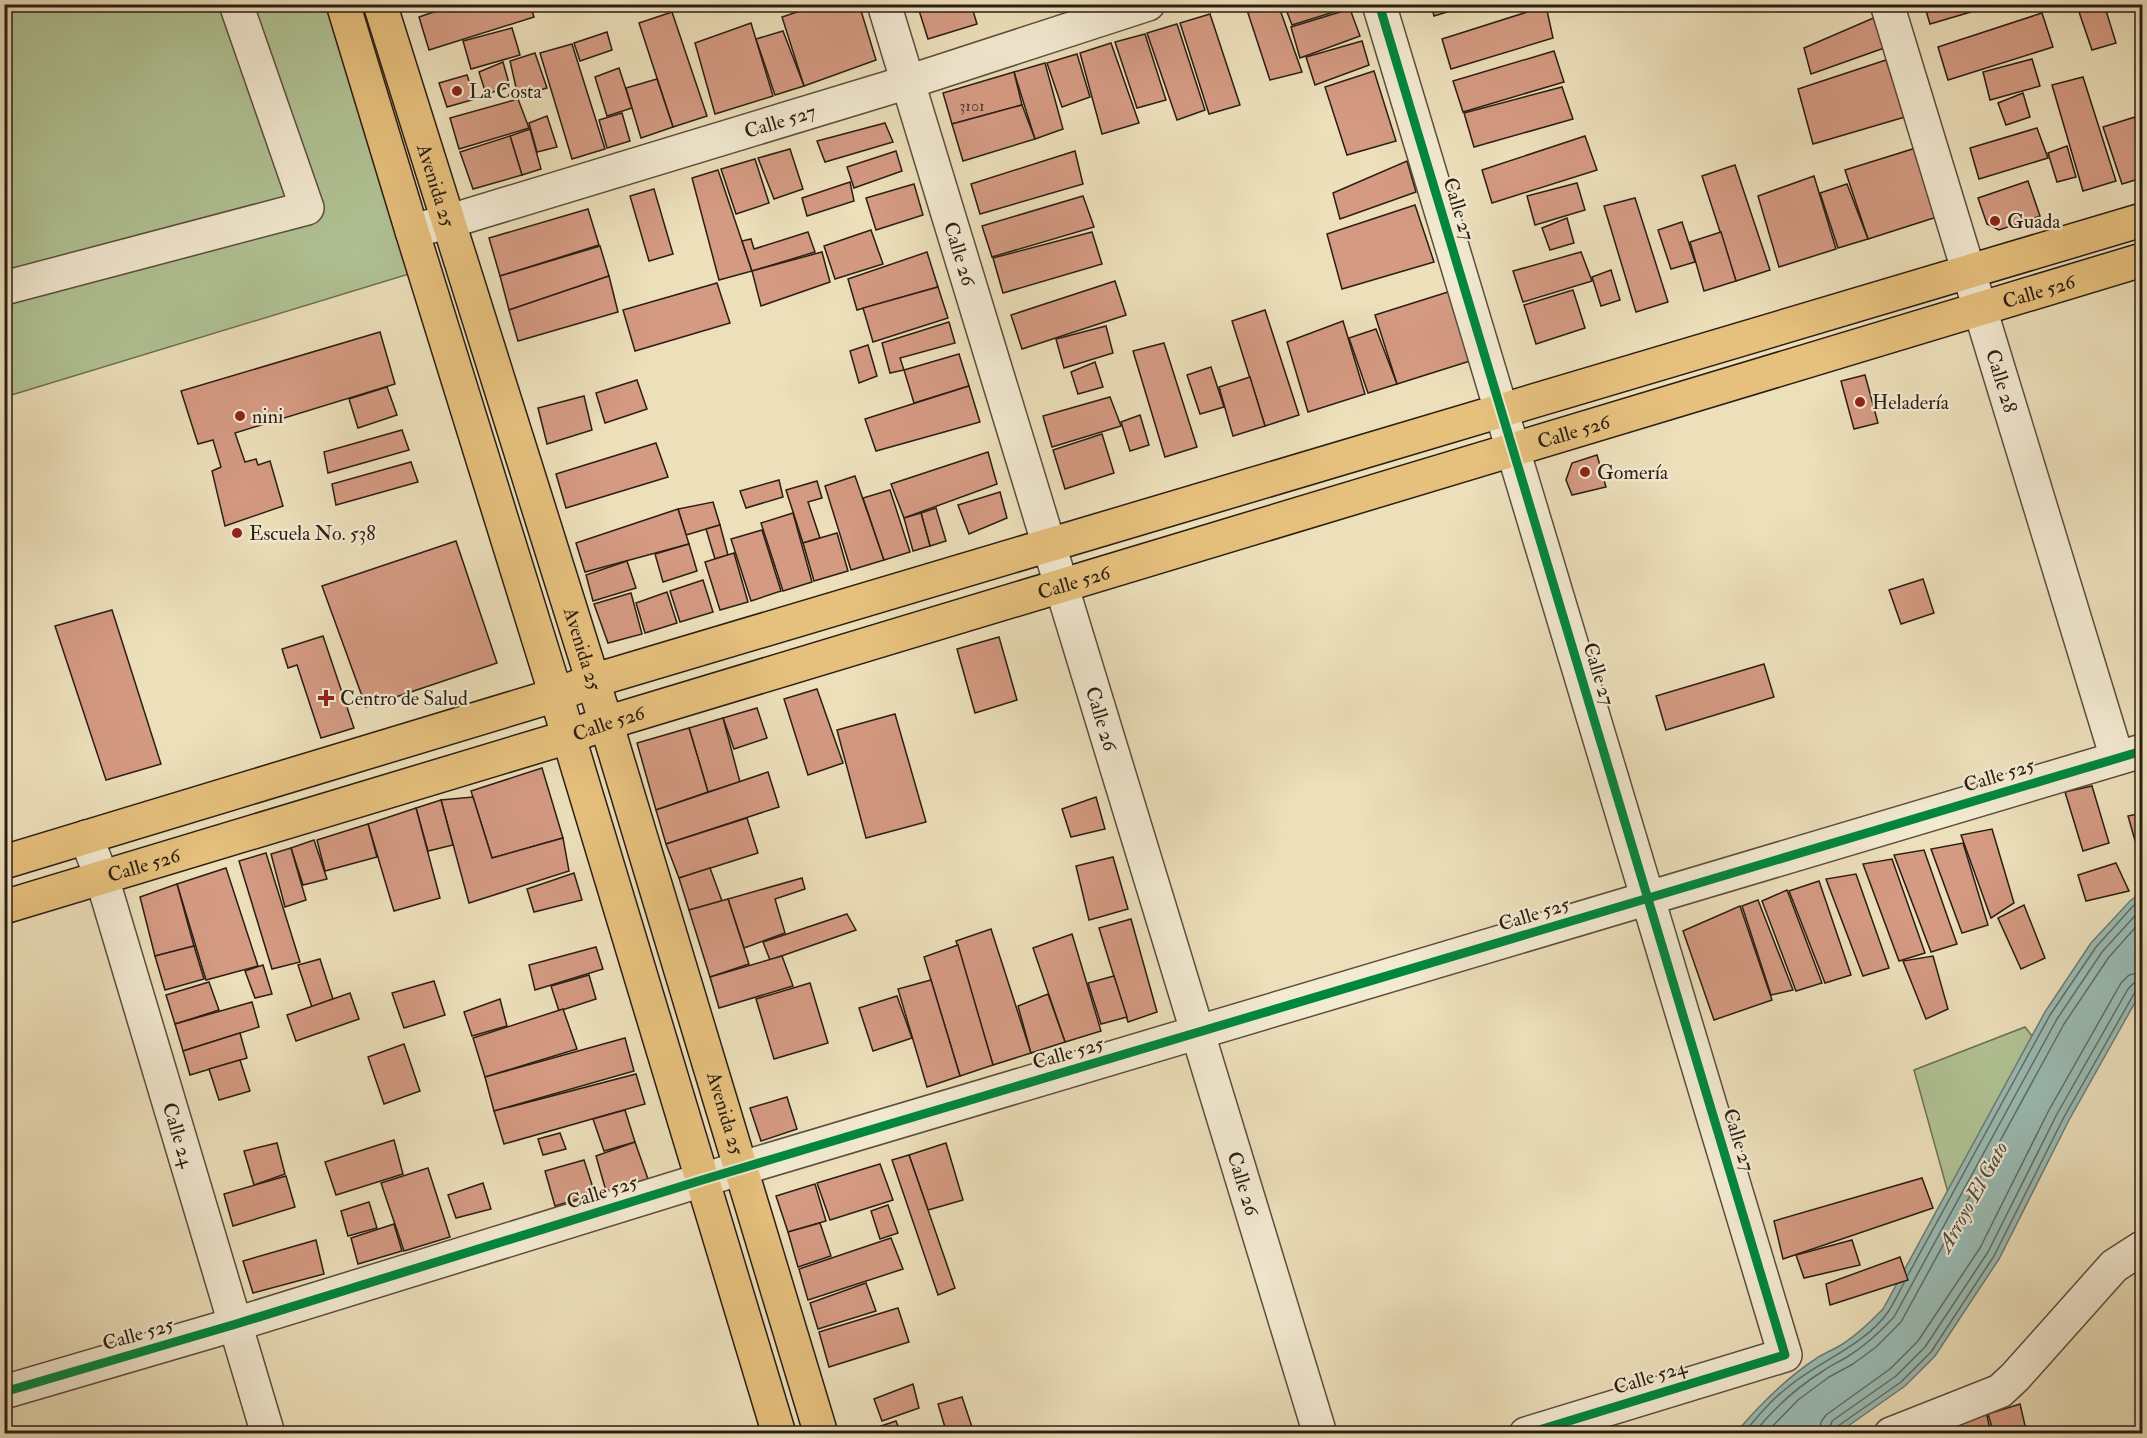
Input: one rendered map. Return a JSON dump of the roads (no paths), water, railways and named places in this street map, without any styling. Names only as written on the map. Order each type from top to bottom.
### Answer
[{"type":"main road","name":"Avenida 25","points":[[343,4],[556,695],[779,1434]]},
{"type":"main road","name":"Avenida 25","points":[[380,4],[606,723],[743,1168],[821,1434]]},
{"type":"main road","name":"Calle 526","points":[[4,862],[556,695],[592,681],[1050,547],[2142,220]]},
{"type":"main road","name":"Calle 526","points":[[4,907],[2142,260]]},
{"type":"street","points":[[4,288],[307,208],[237,4]]},
{"type":"street","name":"Calle 26","points":[[884,4],[1320,1434]]},
{"type":"street","name":"Calle 527","points":[[412,231],[908,82],[1148,4]]},
{"type":"street","name":"Calle 27","points":[[1379,4],[1785,1354]]},
{"type":"street","name":"Calle 28","points":[[1887,4],[1978,309],[2130,754]]},
{"type":"street","name":"Calle 525","points":[[4,1392],[236,1324],[702,1180],[2130,754]]},
{"type":"street","name":"Calle 24","points":[[86,837],[102,878],[268,1434]]},
{"type":"street","points":[[1891,1434],[2000,1391],[2115,1266],[2142,1248]]},
{"type":"street","name":"Calle 524","points":[[1526,1434],[1785,1354]]},
{"type":"water","name":"Arroyo El Gato","points":[[2142,892],[2142,990],[2069,1120],[1999,1259],[1935,1356],[1905,1386],[1838,1433],[1735,1434],[1783,1384],[1805,1366],[1852,1337],[1883,1309],[2045,1012],[2091,943],[2130,901]]},
{"type":"place","name":"La Costa","points":[[457,91]]},
{"type":"place","name":"Guada","points":[[1995,221]]},
{"type":"place","name":"Heladería","points":[[1860,402]]},
{"type":"place","name":"nini","points":[[240,416]]},
{"type":"place","name":"Gomería","points":[[1585,472]]},
{"type":"place","name":"Escuela No. 538","points":[[237,533]]},
{"type":"place","name":"Centro de Salud","points":[[326,698]]}]
